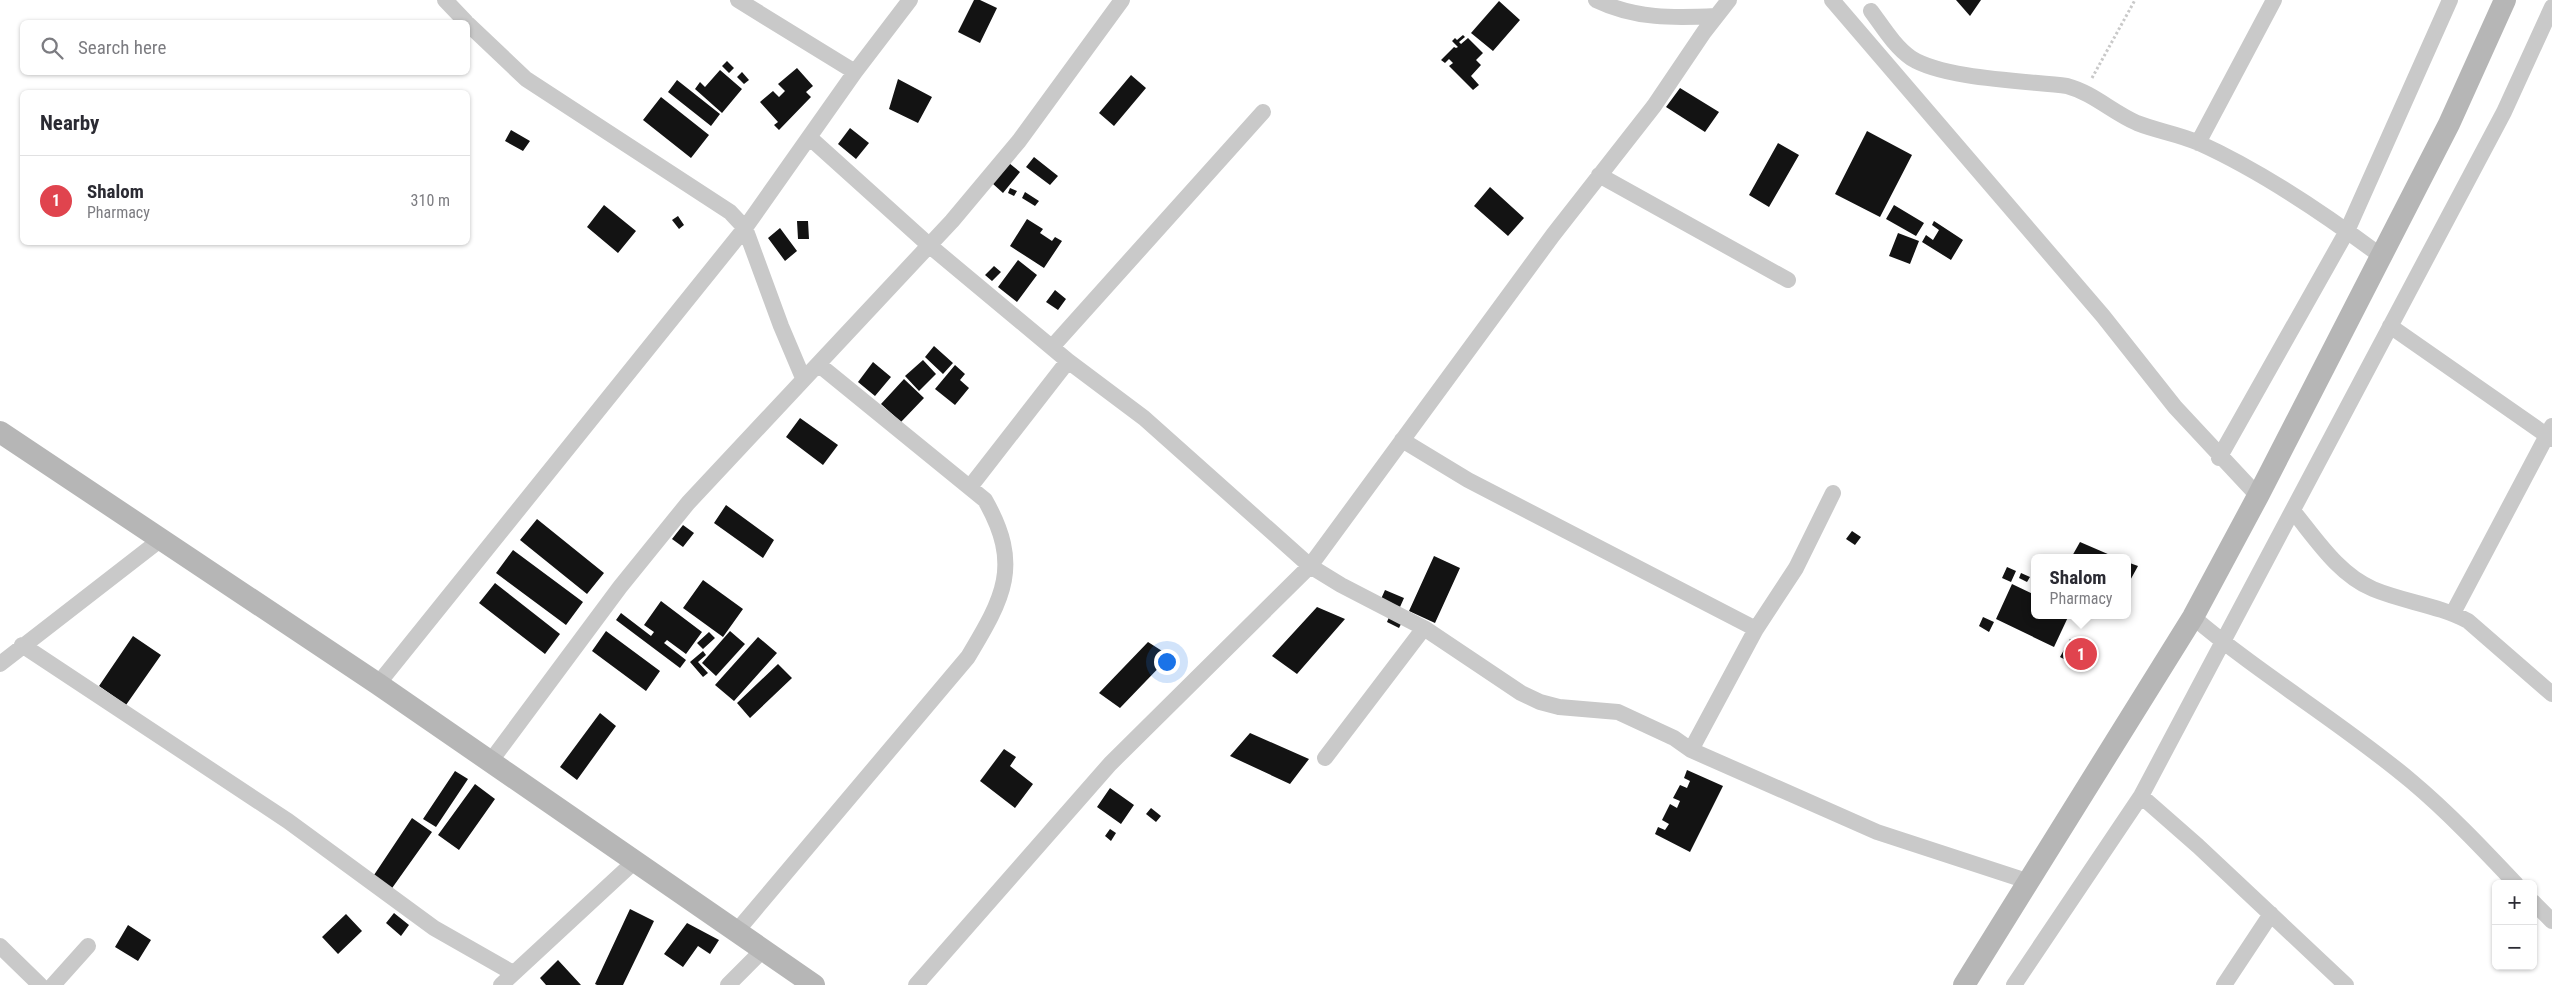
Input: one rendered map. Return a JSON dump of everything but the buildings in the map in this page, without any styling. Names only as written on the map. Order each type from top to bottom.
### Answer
[{"type":"main road","points":[[1964,985],[2030,882],[2193,617],[2258,496],[2449,124],[2505,0]]},
{"type":"main road","points":[[0,432],[378,684],[814,985]]},
{"type":"street","points":[[445,0],[464,20]]},
{"type":"street","points":[[738,0],[855,72]]},
{"type":"street","points":[[378,684],[745,228],[855,72],[910,0]]},
{"type":"street","points":[[490,762],[620,587],[688,503],[803,378],[930,246],[1019,141],[1122,0]]},
{"type":"street","points":[[1596,0],[1623,11],[1647,16],[1716,16]]},
{"type":"street","points":[[916,985],[1110,764],[1310,566],[1599,175],[1659,99],[1729,0]]},
{"type":"street","points":[[1832,0],[2103,316],[2175,407],[2219,458],[2258,496]]},
{"type":"street","points":[[2198,143],[2274,0]]},
{"type":"street","points":[[2219,458],[2346,231],[2450,0]]},
{"type":"street","points":[[1857,30],[1875,5],[1893,41],[1912,58],[1933,66],[1978,76],[2067,86],[2084,91],[2101,104],[2138,123],[2198,143],[2275,184],[2381,256]]},
{"type":"street","points":[[2014,985],[2141,796],[2224,643],[2504,112],[2552,6]]},
{"type":"street","points":[[470,26],[526,79],[625,146],[730,212],[745,228],[781,326],[803,378]]},
{"type":"street","points":[[1052,347],[1264,112]]},
{"type":"street","points":[[809,137],[930,246],[1068,360],[1144,418],[1310,566],[1424,628],[1521,693],[1540,702],[1559,708],[1618,712],[1674,738],[1691,750],[1877,832],[2030,882]]},
{"type":"street","points":[[1599,175],[1788,280]]},
{"type":"street","points":[[2390,326],[2550,433],[2453,613]]},
{"type":"street","points":[[970,487],[1068,360]]},
{"type":"street","points":[[736,932],[924,713],[968,657],[992,618],[1004,589],[1007,562],[995,517],[985,500],[818,364]]},
{"type":"street","points":[[1402,440],[1468,480],[1756,629]]},
{"type":"street","points":[[1691,750],[1756,629],[1796,568],[1833,493]]},
{"type":"street","points":[[2293,511],[2340,567],[2354,578],[2380,591],[2453,613],[2468,621],[2552,694]]},
{"type":"street","points":[[0,664],[22,645],[160,540]]},
{"type":"street","points":[[2193,617],[2224,643],[2410,780],[2455,821],[2512,880]]},
{"type":"street","points":[[1325,758],[1424,628]]},
{"type":"street","points":[[22,645],[288,821],[434,928],[514,973]]},
{"type":"street","points":[[2141,796],[2346,985]]},
{"type":"street","points":[[501,985],[634,862]]},
{"type":"street","points":[[2537,906],[2552,921]]},
{"type":"street","points":[[2224,985],[2271,914]]},
{"type":"street","points":[[0,946],[40,985]]},
{"type":"street","points":[[53,985],[88,946]]},
{"type":"street","points":[[728,985],[763,950]]},
{"type":"path","points":[[2084,91],[2135,0]]},
{"type":"place","name":"Shalom","points":[[2081,654]]}]
